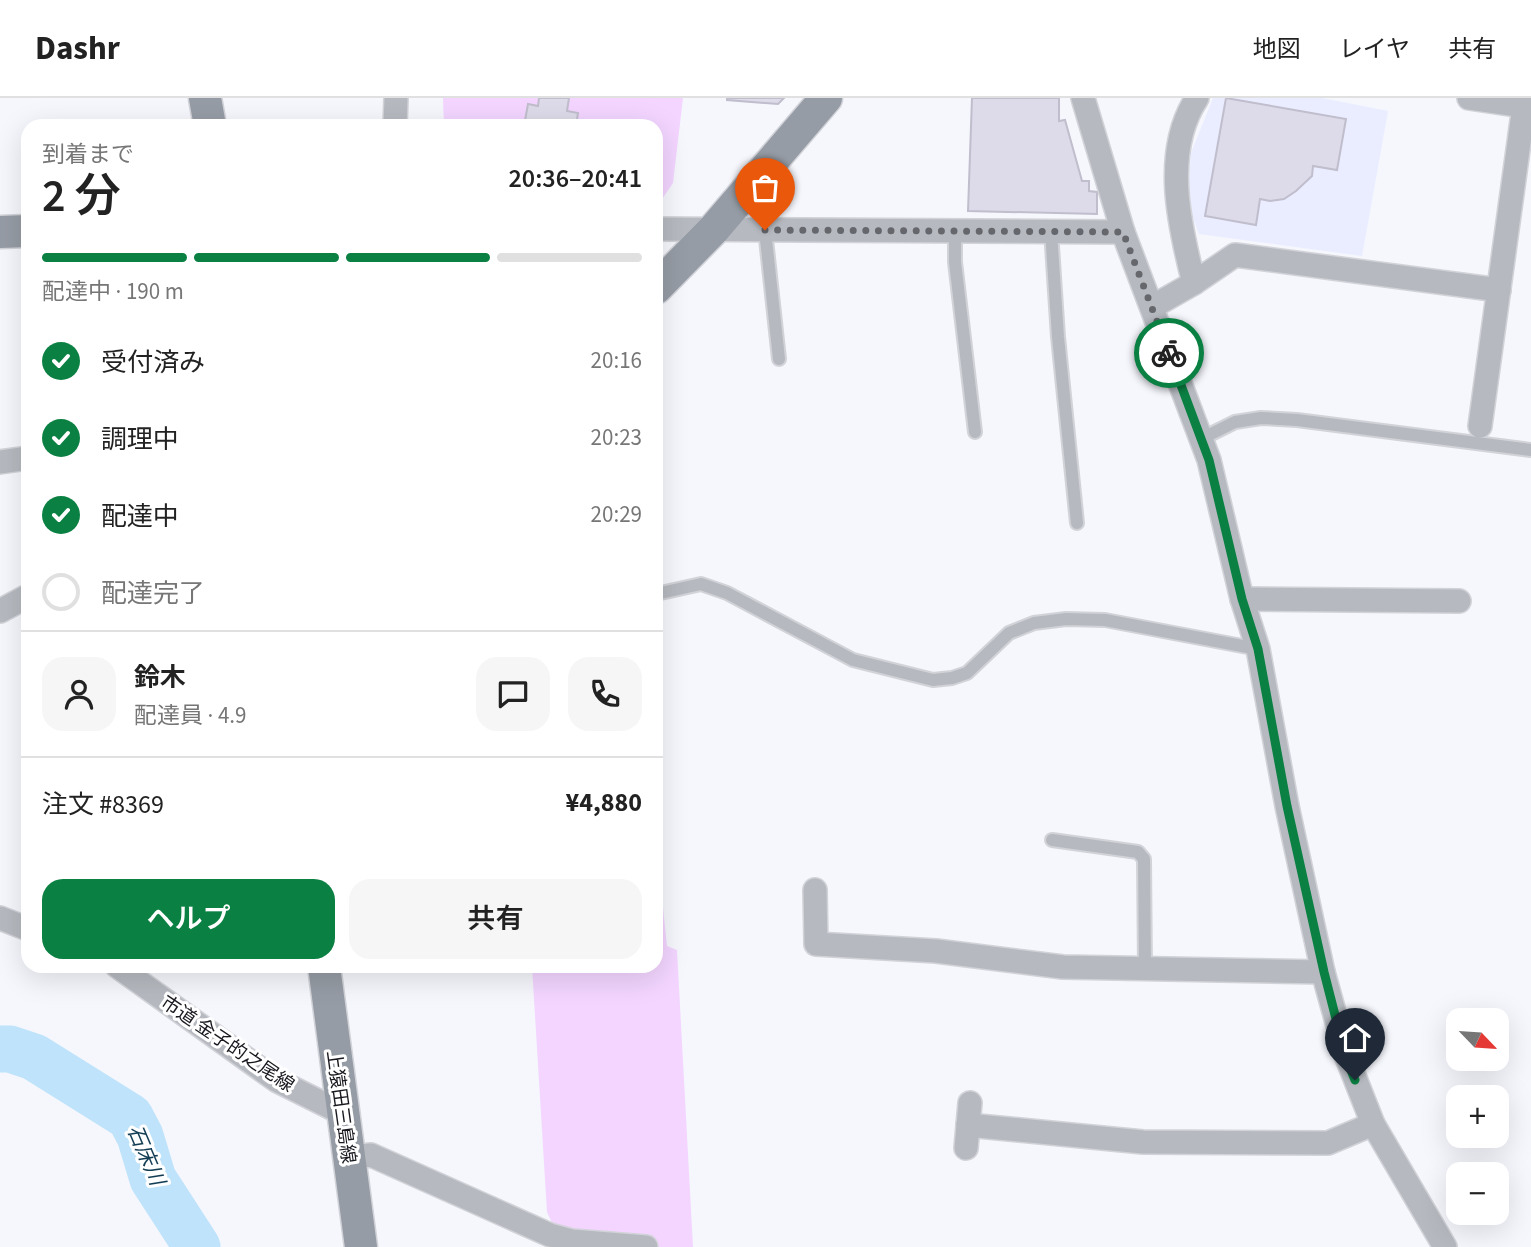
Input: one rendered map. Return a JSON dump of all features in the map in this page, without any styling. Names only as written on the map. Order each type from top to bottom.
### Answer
[{"type":"main road","points":[[205,98],[208,119]]},
{"type":"main road","points":[[663,281],[714,229],[826,98]]},
{"type":"main road","points":[[0,232],[21,231]]},
{"type":"main road","name":"上猿田三島線","points":[[325,973],[360,1247]]},
{"type":"street","points":[[395,119],[396,98]]},
{"type":"street","points":[[1083,98],[1123,232],[1209,460],[1242,599],[1258,649],[1287,806],[1346,1058],[1373,1124],[1445,1247]]},
{"type":"street","points":[[1194,283],[1181,234],[1176,153],[1187,113],[1197,98]]},
{"type":"street","points":[[1475,98],[1527,107],[1480,426]]},
{"type":"street","points":[[663,229],[1123,232]]},
{"type":"street","points":[[1152,307],[1236,255],[1499,290]]},
{"type":"street","points":[[0,462],[21,459]]},
{"type":"street","points":[[1242,599],[1459,601]]},
{"type":"street","points":[[0,611],[21,600]]},
{"type":"street","points":[[815,890],[816,944],[936,951],[1063,967],[1324,972]]},
{"type":"street","points":[[0,918],[21,926]]},
{"type":"street","name":"市道 金子的之尾線","points":[[127,973],[276,1080],[342,1113]]},
{"type":"street","points":[[968,1125],[1143,1142],[1328,1143],[1373,1124]]},
{"type":"street","points":[[349,1157],[371,1155],[550,1235],[572,1241],[646,1247]]},
{"type":"lane","points":[[765,230],[779,359]]},
{"type":"lane","points":[[955,231],[955,262],[975,432]]},
{"type":"lane","points":[[1051,232],[1058,337],[1077,523]]},
{"type":"lane","points":[[1201,439],[1235,422],[1261,418],[1297,420],[1531,450]]},
{"type":"lane","points":[[663,592],[701,584],[727,593],[853,660],[933,680],[967,673],[1009,633],[1034,623],[1066,619],[1105,620],[1258,649]]},
{"type":"lane","points":[[1052,840],[1138,852],[1144,859],[1145,969]]},
{"type":"shaded area","points":[[443,98],[683,98],[673,183],[663,198],[663,119],[444,119]]},
{"type":"shaded area","points":[[1213,98],[1322,98],[1388,111],[1362,256],[1199,234],[1192,215],[1189,182],[1191,153]]},
{"type":"shaded area","points":[[663,908],[667,946],[677,950],[693,1247],[563,1247],[547,1212],[532,973],[663,973]]},
{"type":"building","points":[[539,98],[569,98],[567,111],[578,113],[577,119],[525,119],[528,104],[538,106]]},
{"type":"building","points":[[727,98],[784,98],[778,104]]},
{"type":"building","points":[[972,98],[1059,98],[1059,121],[1065,120],[1082,181],[1089,181],[1089,191],[1097,192],[1097,214],[968,211]]},
{"type":"building","points":[[1226,98],[1346,119],[1337,170],[1313,166],[1312,176],[1284,199],[1260,199],[1256,225],[1205,216]]},
{"type":"waterway","name":"石床川","points":[[0,1049],[10,1049],[34,1057],[130,1117],[140,1136],[153,1179],[197,1247]]},
{"type":"way so far","points":[[765,230],[1123,232],[1169,353]]},
{"type":"route","points":[[1169,353],[1209,460],[1242,599],[1258,649],[1287,806],[1324,972],[1346,1058],[1355,1080]]}]
